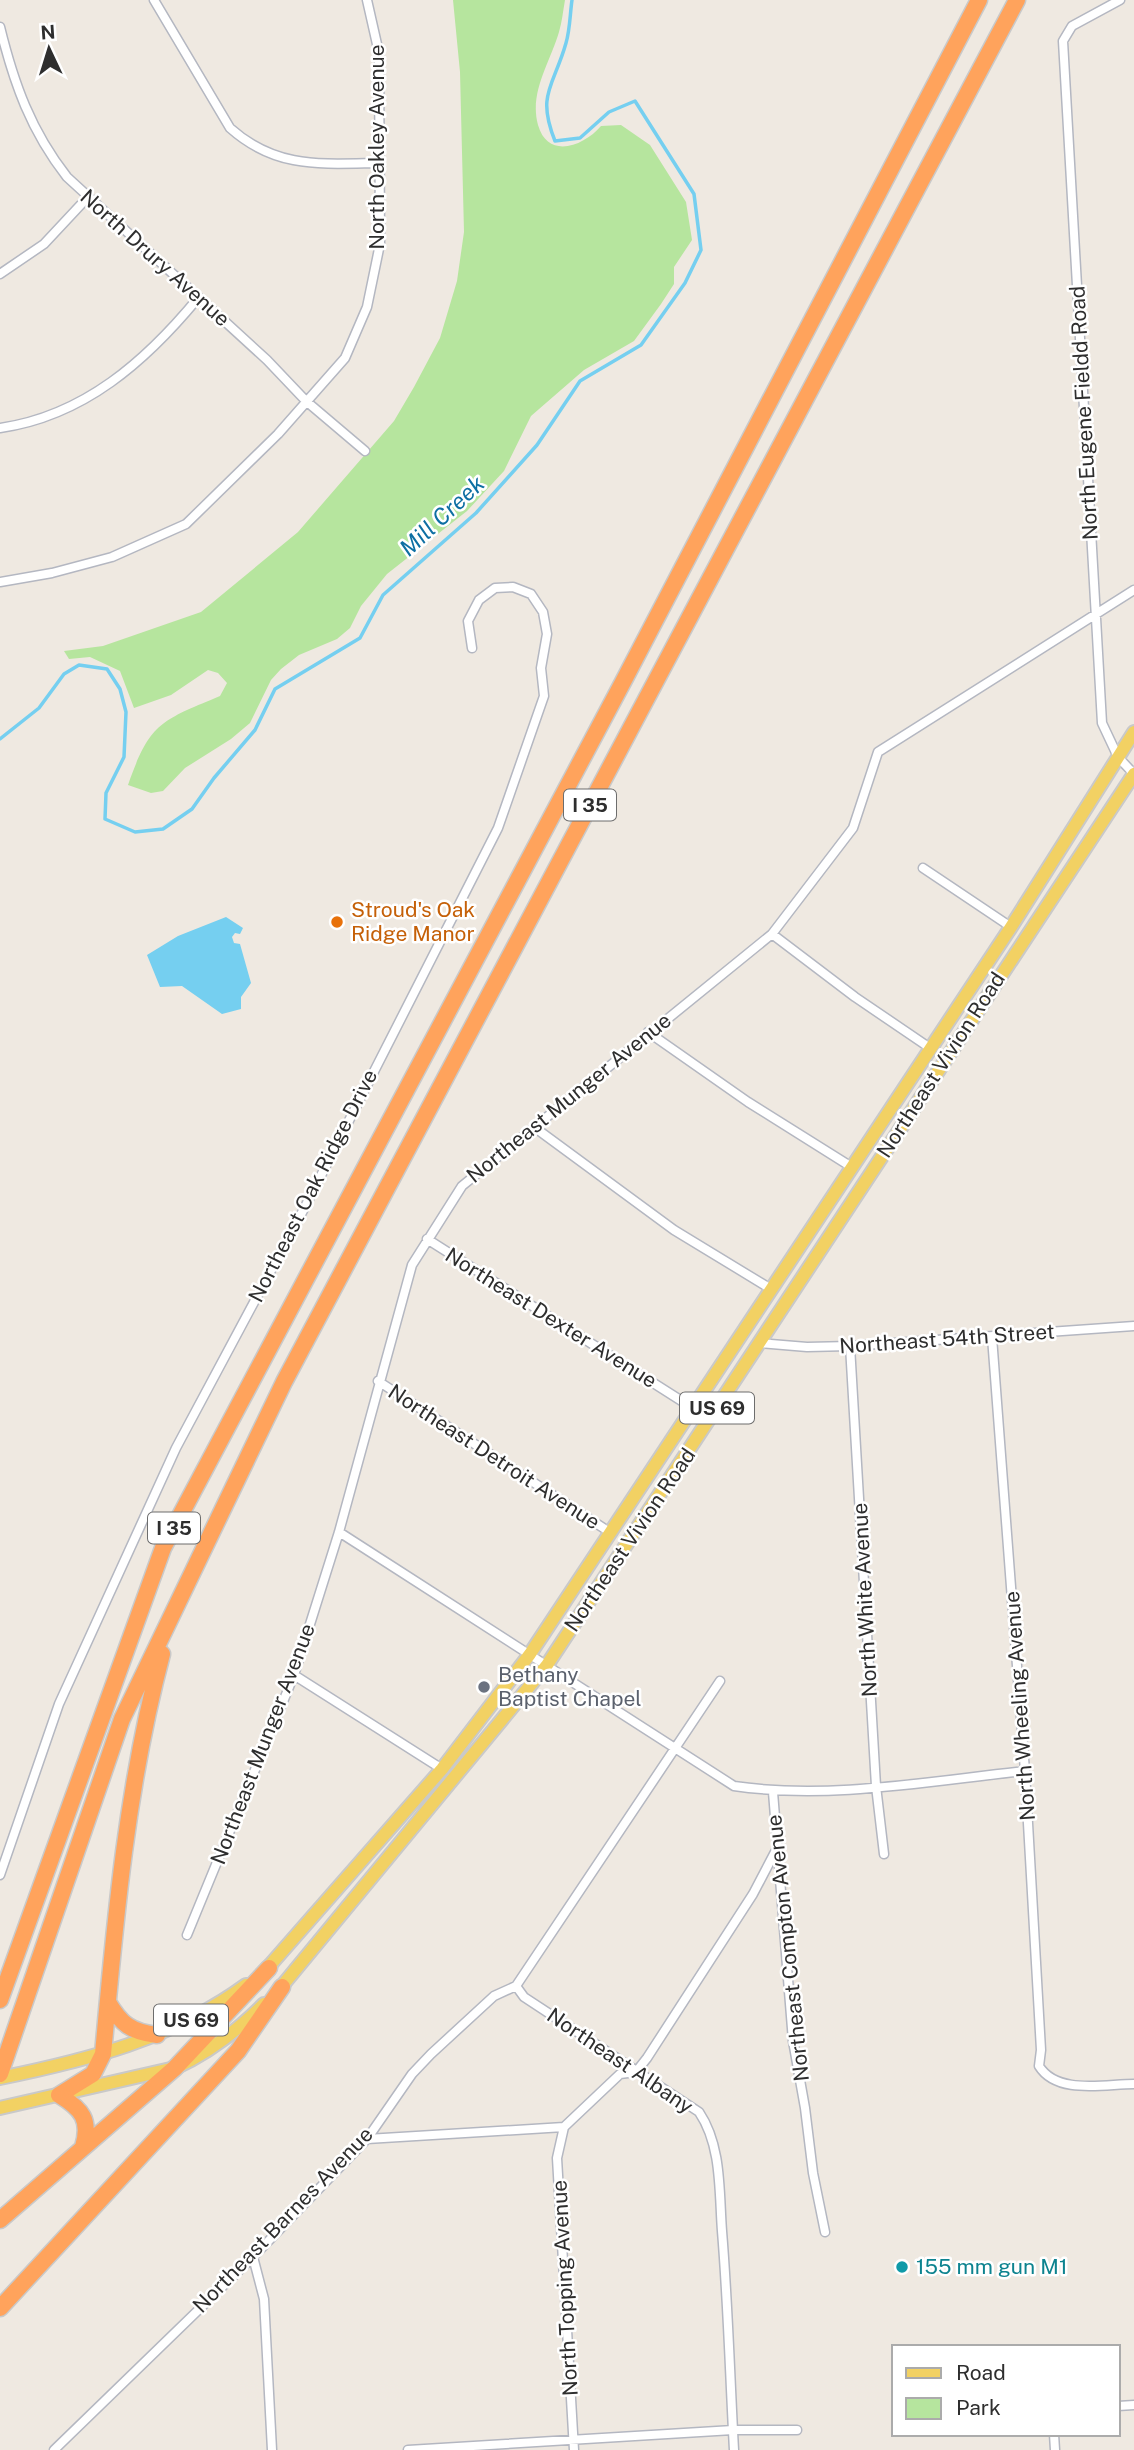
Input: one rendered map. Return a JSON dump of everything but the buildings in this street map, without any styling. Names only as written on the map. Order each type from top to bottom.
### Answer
[{"type":"highway","name":"I 35","points":[[0,2000],[163,1548],[623,682],[979,0]]},
{"type":"highway","name":"I 35","points":[[0,2076],[122,1719],[284,1382],[1017,0]]},
{"type":"highway","points":[[83,2147],[87,2123],[79,2107],[59,2095],[93,2074],[103,2054],[115,1921],[143,1729],[172,1615]]},
{"type":"highway","points":[[0,2220],[175,2068],[269,1968]]},
{"type":"highway","points":[[0,2308],[238,2051],[282,1987]]},
{"type":"highway","points":[[107,2002],[120,2022],[137,2033],[157,2035]]},
{"type":"main road","name":"US 69","points":[[1118,757],[1134,732]]},
{"type":"main road","name":"Northeast Vivion Road","points":[[0,2076],[46,2069],[103,2054],[157,2035],[225,2000],[269,1968],[442,1769],[530,1654],[611,1533],[850,1166],[1011,928],[1118,757]]},
{"type":"main road","name":"Northeast Vivion Road","points":[[0,2108],[175,2068],[201,2056],[237,2031],[282,1987],[547,1665],[1134,774]]},
{"type":"street","points":[[154,0],[230,128],[241,138],[259,151],[288,160],[316,164],[379,163]]},
{"type":"street","name":"North Oakley Avenue","points":[[0,582],[82,566],[141,546],[186,524],[278,434],[345,358],[367,307],[380,244],[379,53],[367,0]]},
{"type":"street","name":"North Eugene Fieldd Road","points":[[1120,0],[1072,26],[1063,41],[1102,723],[1118,757],[1134,774]]},
{"type":"street","name":"North Drury Avenue","points":[[0,27],[18,94],[34,130],[61,170],[87,198],[198,298],[306,401],[365,451]]},
{"type":"street","points":[[0,274],[44,244],[87,198]]},
{"type":"street","points":[[0,428],[47,415],[118,381],[166,338],[198,298]]},
{"type":"street","name":"Northeast Oak Ridge Drive","points":[[0,1875],[59,1704],[176,1448],[306,1205],[498,828],[544,696],[541,668],[547,634],[543,612],[531,594],[513,587],[495,588],[479,600],[468,621],[472,648]]},
{"type":"street","name":"Northeast Munger Avenue","points":[[187,1935],[294,1675],[339,1531],[412,1265],[462,1186],[648,1032],[772,934],[853,828],[878,752],[1134,590]]},
{"type":"street","points":[[923,868],[1011,928]]},
{"type":"street","points":[[772,934],[855,998],[930,1048]]},
{"type":"street","points":[[648,1032],[748,1102],[850,1166]]},
{"type":"street","points":[[534,1127],[674,1230],[771,1289]]},
{"type":"street","name":"Northeast Dexter Avenue","points":[[427,1239],[710,1419]]},
{"type":"street","name":"Northeast 54th Street","points":[[760,1343],[807,1347],[849,1346],[1134,1326]]},
{"type":"street","name":"North Wheeling Avenue","points":[[992,1337],[1025,1771],[1041,2050],[1039,2066],[1044,2075],[1059,2084],[1134,2084]]},
{"type":"street","name":"North White Avenue","points":[[849,1346],[876,1786],[884,1854]]},
{"type":"street","name":"Northeast Detroit Avenue","points":[[378,1381],[611,1533]]},
{"type":"street","name":"Northeast Compton Avenue","points":[[339,1531],[734,1786],[773,1792],[775,1852],[782,1874],[793,2040],[813,2173],[825,2232]]},
{"type":"street","points":[[294,1675],[442,1769]]},
{"type":"street","name":"Northeast Barnes Avenue","points":[[54,2450],[253,2257],[367,2139],[412,2074],[431,2054],[484,2004],[516,1986],[720,1681]]},
{"type":"street","points":[[773,1792],[876,1786],[1025,1771]]},
{"type":"street","points":[[367,2139],[564,2127],[620,2074],[636,2072],[752,1894],[775,1852]]},
{"type":"street","name":"Northeast Albany","points":[[516,1986],[524,1997],[699,2112],[706,2125],[716,2152],[734,2450]]},
{"type":"street","name":"North Topping Avenue","points":[[564,2127],[557,2158],[574,2445]]},
{"type":"street","points":[[253,2257],[264,2299],[272,2450]]},
{"type":"street","points":[[408,2450],[574,2445],[733,2430],[797,2430]]},
{"type":"green space","points":[[453,0],[565,0],[559,32],[538,89],[538,125],[543,136],[558,146],[576,144],[601,126],[621,125],[650,145],[686,202],[692,240],[674,267],[674,284],[634,341],[584,370],[531,416],[504,471],[467,511],[387,574],[361,606],[350,628],[337,639],[299,655],[281,669],[271,680],[250,723],[231,739],[185,768],[163,791],[151,793],[128,785],[143,748],[160,726],[220,696],[227,683],[218,673],[208,670],[171,695],[134,708],[120,671],[90,657],[69,659],[64,651],[103,646],[201,612],[298,532],[394,421],[440,338],[457,281],[464,232],[460,72]]},
{"type":"water","points":[[226,917],[243,928],[240,934],[235,933],[232,937],[234,943],[240,944],[251,983],[241,997],[241,1009],[222,1014],[182,986],[160,987],[147,955],[178,936]]},
{"type":"waterway","name":"Mill Creek","points":[[0,739],[39,708],[64,674],[79,665],[107,669],[120,689],[126,712],[124,757],[106,793],[105,819],[135,832],[163,829],[192,809],[214,778],[255,730],[275,689],[360,638],[383,595],[476,513],[537,445],[580,381],[641,345],[685,283],[701,250],[694,194],[635,101],[609,112],[580,138],[555,141],[547,112],[547,101],[567,38],[572,0]]},
{"type":"place","name":"Stroud's Oak Ridge Manor","points":[[337,922]]},
{"type":"place","name":"Bethany Baptist Chapel","points":[[484,1687]]},
{"type":"place","name":"155 mm gun M1","points":[[902,2267]]}]
